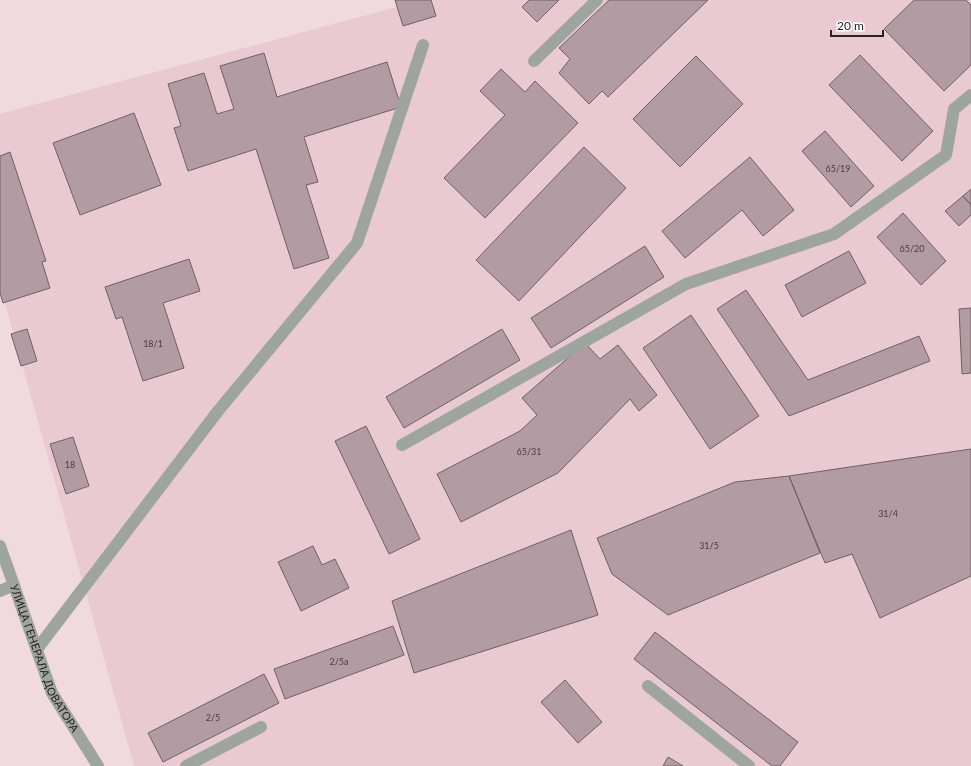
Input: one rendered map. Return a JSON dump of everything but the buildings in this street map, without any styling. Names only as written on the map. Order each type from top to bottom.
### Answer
[{"type":"street","points":[[534,61],[597,0]]},
{"type":"street","points":[[37,649],[218,411],[357,244],[423,45]]},
{"type":"street","points":[[402,445],[686,284],[834,234],[946,155],[954,109],[971,96]]},
{"type":"street","name":"УЛИЦА ГЕНЕРАЛА ДОВАТОРА","points":[[0,546],[52,693],[66,717],[90,750],[98,766]]},
{"type":"street","points":[[0,591],[14,585]]},
{"type":"street","points":[[648,686],[749,766]]},
{"type":"street","points":[[186,766],[261,727]]},
{"type":"shaded area","points":[[422,0],[971,0],[971,766],[134,766],[0,285],[0,114]]}]
